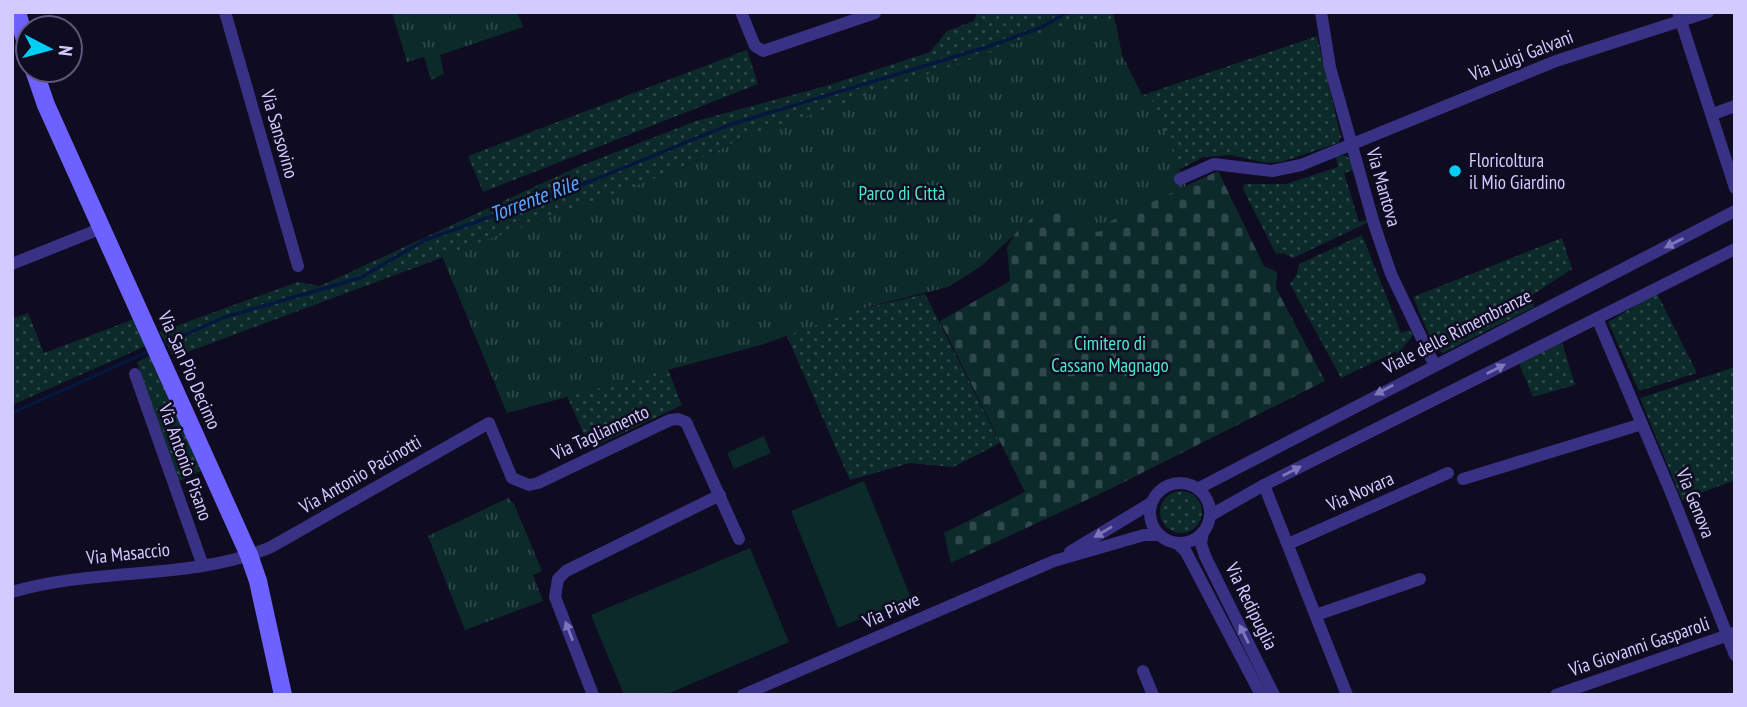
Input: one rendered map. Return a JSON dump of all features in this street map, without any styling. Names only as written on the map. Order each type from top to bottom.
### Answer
[{"type":"street","name":"Via Sansovino","points":[[225,12],[298,267]]},
{"type":"street","points":[[741,12],[755,46],[763,51],[875,13]]},
{"type":"street","name":"Via Mantova","points":[[1321,12],[1330,67],[1391,274],[1434,364]]},
{"type":"street","name":"Via Luigi Galvani","points":[[1351,143],[1556,61],[1679,17],[1708,12]]},
{"type":"street","points":[[1679,17],[1713,114],[1735,188]]},
{"type":"street","name":"Via San Pio Decimo","points":[[39,84],[248,555],[258,581],[283,695]]},
{"type":"street","points":[[1713,114],[1735,106]]},
{"type":"street","points":[[1180,178],[1214,164],[1280,170],[1314,160],[1351,143]]},
{"type":"street","name":"Viale delle Rimembranze","points":[[1199,488],[1434,364],[1735,211]]},
{"type":"street","points":[[12,264],[102,228]]},
{"type":"street","points":[[1210,515],[1264,485],[1735,249]]},
{"type":"street","name":"Via Genova","points":[[1597,318],[1732,634],[1735,655]]},
{"type":"street","name":"Via Antonio Pisano","points":[[135,374],[202,564]]},
{"type":"street","name":"Via Tagliamento","points":[[489,423],[512,478],[529,485],[538,484],[678,419],[692,429],[739,539]]},
{"type":"street","name":"Via Antonio Pacinotti","points":[[248,555],[271,547],[489,423]]},
{"type":"street","points":[[1464,479],[1642,424]]},
{"type":"street","name":"Via Novara","points":[[1288,544],[1448,473]]},
{"type":"street","points":[[1184,482],[1199,488],[1208,500],[1210,515],[1203,533],[1187,542],[1177,543],[1158,535],[1150,518],[1155,494],[1168,484],[1184,482]]},
{"type":"street","points":[[1264,485],[1348,695]]},
{"type":"street","points":[[593,695],[555,597],[558,579],[566,571],[720,495]]},
{"type":"street","name":"Via Piave","points":[[1054,561],[1151,503]]},
{"type":"street","name":"Via Redipuglia","points":[[1203,533],[1201,544],[1205,556],[1274,695]]},
{"type":"street","name":"Via Piave","points":[[743,695],[1054,561],[1144,535],[1158,535]]},
{"type":"street","name":"Via Redipuglia","points":[[1177,543],[1186,552],[1261,695]]},
{"type":"street","name":"Via Masaccio","points":[[12,592],[45,582],[202,564],[248,555]]},
{"type":"street","points":[[1316,615],[1420,579]]},
{"type":"street","name":"Via Giovanni Gasparoli","points":[[1556,695],[1732,634]]},
{"type":"street","points":[[1143,671],[1153,695]]},
{"type":"green space","points":[[392,12],[517,12],[523,27],[440,55],[444,74],[431,80],[424,57],[407,62]]},
{"type":"green space","points":[[977,12],[1113,12],[1122,55],[741,139],[670,173],[174,357],[159,332],[298,282],[320,286],[575,168],[696,121],[826,86],[930,52],[947,31],[974,21]]},
{"type":"green space","name":"Parco di Città","points":[[1083,20],[1116,25],[1122,55],[1142,95],[1150,98],[1156,107],[1186,186],[1109,222],[1110,229],[1097,232],[1061,212],[1034,216],[980,267],[948,287],[867,307],[761,345],[507,413],[442,256],[670,173],[742,139]]},
{"type":"green space","points":[[1317,36],[1341,137],[1338,143],[1281,162],[1266,163],[1230,155],[1203,157],[1181,169],[1176,164],[1156,107],[1143,95]]},
{"type":"green space","points":[[747,50],[758,84],[483,192],[468,156]]},
{"type":"green space","points":[[1344,155],[1350,159],[1353,170],[1344,173],[1359,222],[1367,220],[1367,223],[1293,258],[1283,253],[1276,254],[1243,189],[1244,184],[1286,184],[1338,167],[1336,157]]},
{"type":"green space","name":"Cimitero di Cassano Magnago","points":[[1218,171],[1264,266],[1277,272],[1276,288],[1325,381],[1110,489],[951,563],[944,533],[1025,492],[940,321],[1010,281],[1007,247],[1018,229],[1033,216],[1061,212],[1108,222]]},
{"type":"green space","points":[[1362,235],[1401,333],[1409,330],[1413,335],[1397,355],[1395,352],[1341,378],[1290,284],[1296,276],[1299,264]]},
{"type":"green space","points":[[1562,238],[1572,269],[1532,295],[1534,307],[1443,353],[1434,347],[1413,297]]},
{"type":"green space","points":[[1657,293],[1697,373],[1639,391],[1608,322]]},
{"type":"green space","points":[[925,294],[1000,443],[953,467],[910,463],[850,480],[786,334],[861,309]]},
{"type":"green space","points":[[28,313],[44,353],[134,319],[146,346],[12,405],[12,319]]},
{"type":"green space","points":[[1562,342],[1575,385],[1533,397],[1519,363]]},
{"type":"green space","points":[[151,355],[201,471],[177,482],[137,362]]},
{"type":"green space","points":[[667,367],[682,405],[596,446],[589,445],[567,396]]},
{"type":"green space","points":[[1735,367],[1735,480],[1682,500],[1640,398]]},
{"type":"green space","points":[[764,436],[771,453],[734,469],[727,453]]},
{"type":"green space","points":[[864,481],[911,598],[838,628],[791,511]]},
{"type":"green space","points":[[1181,491],[1196,497],[1202,512],[1196,527],[1181,533],[1166,527],[1160,512],[1166,497]]},
{"type":"green space","points":[[508,498],[514,504],[542,571],[533,575],[543,601],[465,630],[428,536]]},
{"type":"green space","points":[[750,548],[789,642],[665,695],[624,695],[591,615]]},
{"type":"waterway","name":"Torrente Rile","points":[[162,345],[225,317],[360,278],[425,240],[591,181],[729,125],[987,47],[1042,27],[1067,12]]},
{"type":"waterway","name":"Torrente Rile","points":[[12,413],[152,350]]},
{"type":"place","name":"Floricoltura il Mio Giardino","points":[[1455,171]]}]
